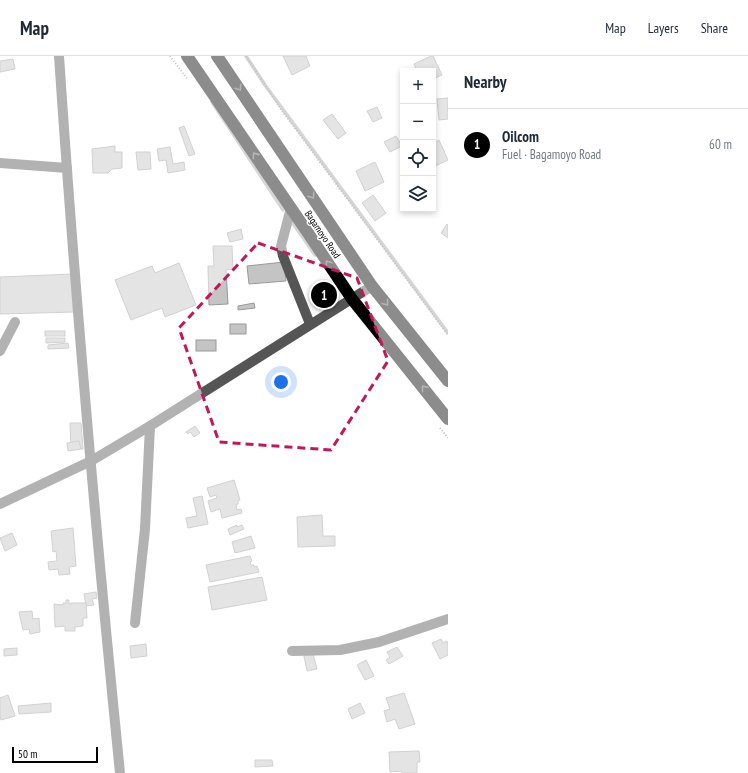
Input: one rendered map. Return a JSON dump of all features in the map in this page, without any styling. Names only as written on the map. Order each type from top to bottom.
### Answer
[{"type":"highway","name":"Bagamoyo Road","points":[[187,56],[352,300],[448,419]]},
{"type":"highway","name":"Bagamoyo Road","points":[[217,56],[372,286],[448,381]]},
{"type":"street","points":[[59,56],[91,460],[120,773]]},
{"type":"street","points":[[0,163],[67,168]]},
{"type":"street","points":[[291,208],[281,246],[283,256],[310,324]]},
{"type":"street","points":[[0,504],[91,460],[150,426],[372,286]]},
{"type":"street","points":[[0,351],[16,322]]},
{"type":"street","points":[[135,623],[145,529],[150,426]]},
{"type":"street","points":[[292,651],[340,650],[380,642],[448,619]]},
{"type":"path","points":[[246,56],[280,108],[448,335]]},
{"type":"highlighted area","points":[[258,243],[357,278],[388,361],[331,450],[219,442],[179,328]]},
{"type":"building","points":[[283,56],[306,56],[310,66],[292,75]]},
{"type":"building","points":[[433,56],[442,75],[436,78],[436,68],[416,68],[414,64]]},
{"type":"building","points":[[13,59],[15,69],[0,72],[0,61]]},
{"type":"building","points":[[448,98],[448,119],[439,120],[437,99]]},
{"type":"building","points":[[377,107],[382,118],[373,122],[367,111]]},
{"type":"building","points":[[332,114],[346,133],[338,139],[323,120]]},
{"type":"building","points":[[184,126],[195,154],[189,156],[179,128]]},
{"type":"building","points":[[396,136],[400,143],[400,147],[390,152],[384,142]]},
{"type":"building","points":[[439,140],[448,160],[436,166],[436,142]]},
{"type":"building","points":[[115,146],[115,152],[122,152],[122,168],[112,169],[108,173],[93,173],[92,149]]},
{"type":"building","points":[[170,147],[173,164],[184,162],[185,170],[168,173],[166,160],[159,161],[157,149]]},
{"type":"building","points":[[136,152],[150,152],[151,169],[138,170]]},
{"type":"building","points":[[375,162],[384,182],[365,191],[356,171]]},
{"type":"building","points":[[373,195],[386,213],[375,221],[362,203]]},
{"type":"building","points":[[447,224],[448,225],[448,238],[441,233]]},
{"type":"building","points":[[241,229],[243,239],[230,242],[227,233]]},
{"type":"building","points":[[213,246],[232,246],[233,269],[226,270],[228,304],[209,305],[208,266],[214,266]]},
{"type":"building","points":[[284,262],[286,281],[249,284],[247,266]]},
{"type":"building","points":[[179,263],[196,305],[165,317],[162,308],[131,320],[115,280],[152,266],[155,273]]},
{"type":"building","points":[[73,274],[74,312],[0,314],[0,277]]},
{"type":"building","points":[[254,303],[255,308],[238,310],[238,306]]},
{"type":"building","points":[[230,324],[246,324],[246,334],[230,334]]},
{"type":"building","points":[[45,331],[65,331],[65,336],[45,336]]},
{"type":"building","points":[[46,338],[65,338],[65,342],[46,343]]},
{"type":"building","points":[[196,340],[216,340],[216,351],[196,351]]},
{"type":"building","points":[[68,343],[69,348],[48,349],[48,345]]},
{"type":"building","points":[[70,423],[81,423],[83,449],[71,449]]},
{"type":"building","points":[[195,426],[200,433],[194,437],[190,432],[188,434],[186,432]]},
{"type":"building","points":[[79,441],[81,449],[68,451],[67,443]]},
{"type":"building","points":[[234,480],[240,500],[236,505],[237,510],[241,509],[242,513],[222,518],[220,509],[211,512],[208,501],[217,498],[216,495],[210,497],[207,488]]},
{"type":"building","points":[[202,496],[208,524],[188,528],[186,518],[197,516],[193,498]]},
{"type":"building","points":[[322,515],[323,536],[335,536],[335,546],[298,547],[297,517]]},
{"type":"building","points":[[237,525],[237,527],[242,525],[244,529],[230,535],[228,529]]},
{"type":"building","points":[[73,528],[76,566],[69,567],[70,574],[59,575],[58,569],[49,570],[48,562],[57,561],[56,551],[53,552],[51,531]]},
{"type":"building","points":[[12,533],[17,545],[5,551],[0,538]]},
{"type":"building","points":[[251,536],[255,548],[235,553],[232,542]]},
{"type":"building","points":[[250,556],[252,561],[250,562],[251,565],[254,565],[254,567],[257,566],[259,572],[210,582],[206,565]]},
{"type":"building","points":[[262,577],[267,600],[212,610],[208,587]]},
{"type":"building","points":[[96,592],[97,598],[92,599],[94,605],[86,606],[84,594]]},
{"type":"building","points":[[66,600],[69,600],[69,604],[86,603],[87,618],[83,618],[83,626],[75,627],[75,631],[65,631],[65,626],[55,627],[54,604],[63,605],[63,603],[66,603]]},
{"type":"building","points":[[32,611],[33,619],[39,618],[40,632],[30,634],[29,629],[23,630],[19,612]]},
{"type":"building","points":[[441,639],[443,643],[447,641],[448,655],[440,659],[432,643]]},
{"type":"building","points":[[146,644],[147,656],[131,658],[130,646]]},
{"type":"building","points":[[397,647],[403,656],[389,664],[386,660],[390,657],[387,652]]},
{"type":"building","points":[[17,648],[17,655],[4,656],[4,649]]},
{"type":"building","points":[[313,654],[317,669],[307,671],[304,656]]},
{"type":"building","points":[[366,660],[374,676],[365,680],[357,665]]},
{"type":"building","points":[[404,693],[415,724],[399,729],[395,719],[387,722],[384,711],[390,709],[386,698]]},
{"type":"building","points":[[8,695],[15,716],[1,720],[0,698]]},
{"type":"building","points":[[51,703],[51,712],[19,714],[18,706]]},
{"type":"building","points":[[360,703],[365,713],[352,719],[348,709]]},
{"type":"building","points":[[419,751],[420,762],[417,762],[417,773],[402,773],[402,771],[390,772],[389,752]]},
{"type":"building","points":[[255,760],[272,760],[273,766],[255,767]]},
{"type":"waterway","points":[[246,56],[265,85],[448,333]]},
{"type":"waterway","points":[[212,102],[283,210]]},
{"type":"waterway","points":[[292,222],[315,255]]},
{"type":"place","name":"Oilcom","points":[[324,295]]}]
